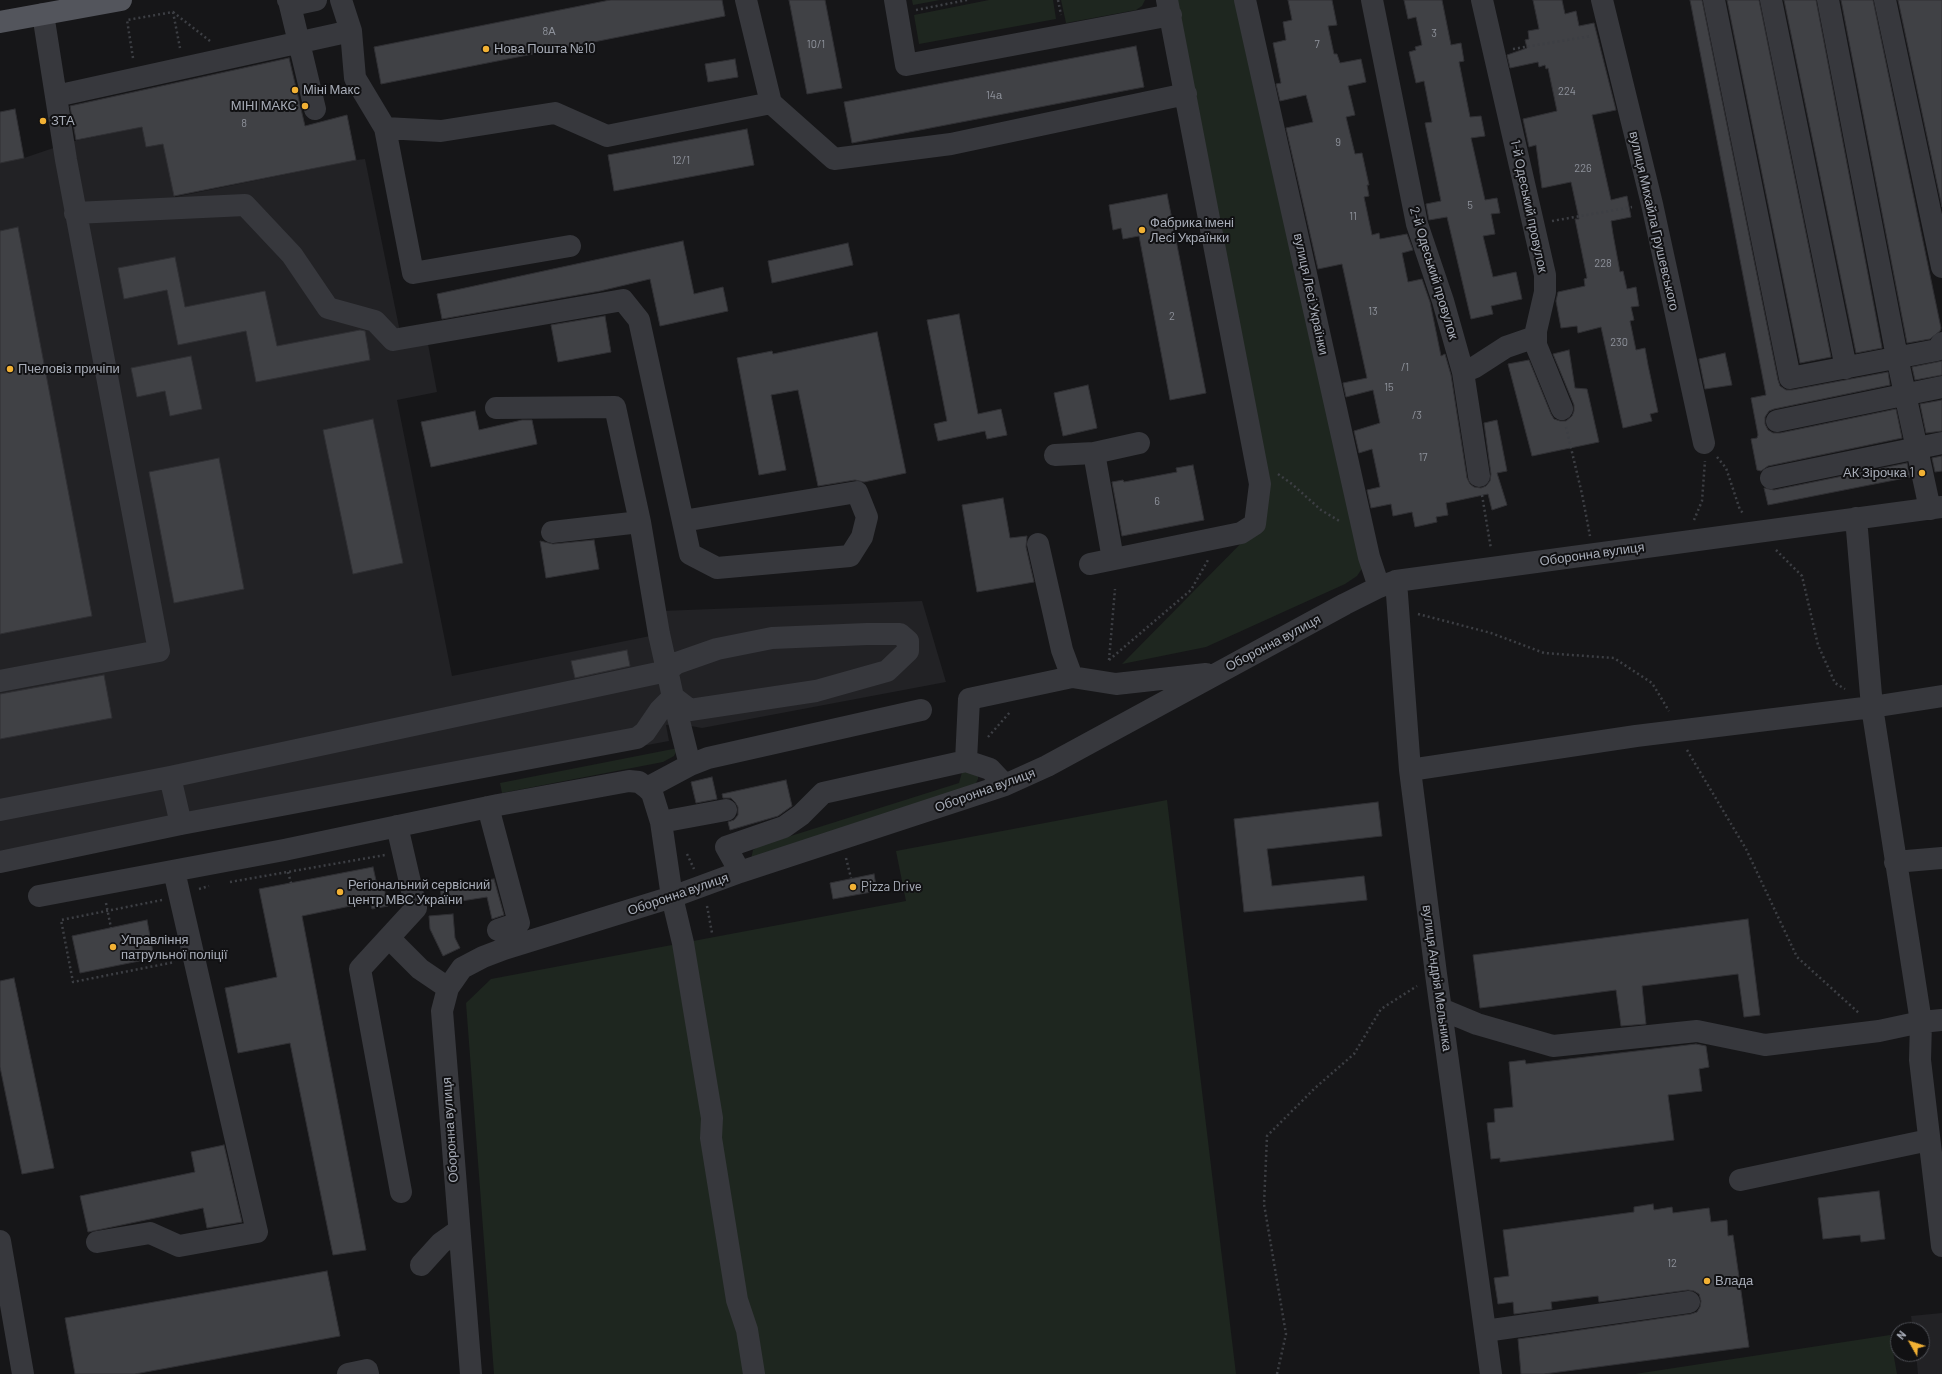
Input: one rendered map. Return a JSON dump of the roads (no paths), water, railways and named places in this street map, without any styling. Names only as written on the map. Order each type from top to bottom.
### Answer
[{"type":"main road","points":[[0,22],[121,0]]},
{"type":"street","points":[[289,1],[297,4],[316,0]]},
{"type":"street","points":[[341,0],[351,32],[356,78],[385,128],[413,273],[570,246]]},
{"type":"street","points":[[746,0],[771,103],[834,159],[951,144],[1186,94]]},
{"type":"street","name":"вулиця Лесі Українки","points":[[1245,0],[1364,534],[1373,571],[1387,584]]},
{"type":"street","name":"2-й Одеський провулок","points":[[1372,0],[1417,224],[1443,301],[1463,372],[1479,476]]},
{"type":"street","name":"1-й Одеський провулок","points":[[1482,0],[1534,224],[1546,284],[1535,337],[1538,353],[1562,409]]},
{"type":"street","name":"вулиця Михайла Грушевського","points":[[1602,0],[1652,204],[1704,443]]},
{"type":"street","points":[[1714,0],[1790,378],[1937,350],[1942,343]]},
{"type":"street","points":[[1770,0],[1846,368]]},
{"type":"street","points":[[1828,0],[1916,448],[1936,508]]},
{"type":"street","points":[[1885,0],[1942,267]]},
{"type":"street","points":[[289,1],[315,109]]},
{"type":"street","points":[[896,7],[906,65],[1169,8],[1260,484],[1255,524],[1241,532],[1221,537],[1090,564]]},
{"type":"street","points":[[0,681],[159,651],[75,213],[43,14]]},
{"type":"street","points":[[56,96],[351,32]]},
{"type":"street","points":[[385,128],[441,131],[555,113],[607,136],[771,103]]},
{"type":"street","points":[[75,213],[246,205],[292,255],[328,308],[375,321],[393,340],[623,300],[639,320],[690,554],[717,568],[850,556],[862,537],[867,517],[857,492],[683,521]]},
{"type":"street","points":[[1463,372],[1475,367],[1506,347],[1535,337]]},
{"type":"street","points":[[1777,421],[1942,386]]},
{"type":"street","points":[[496,408],[615,407],[640,522],[667,671],[690,765]]},
{"type":"street","points":[[1055,455],[1094,453],[1139,443]]},
{"type":"street","points":[[1771,478],[1942,443]]},
{"type":"street","points":[[1094,453],[1113,559]]},
{"type":"street","name":"Оборонна вулиця","points":[[471,1374],[458,1231],[442,1011],[448,988],[462,968],[484,957],[672,897],[740,872],[1005,785],[1047,766],[1217,673],[1387,584],[1751,523],[1856,518],[1936,508]]},
{"type":"street","points":[[1856,518],[1872,707],[1895,862],[1932,1021],[1920,1060],[1928,1140],[1942,1246]]},
{"type":"street","points":[[552,532],[640,522]]},
{"type":"street","points":[[1038,544],[1062,650],[1072,677]]},
{"type":"street","name":"вулиця Андрія Мельника","points":[[1387,584],[1398,609],[1410,770],[1436,974],[1491,1374]]},
{"type":"street","points":[[0,810],[170,777],[667,671],[677,663],[717,649],[772,638],[900,634],[908,641],[908,651],[887,671],[816,691],[690,710],[673,697]]},
{"type":"street","points":[[966,760],[968,699],[1072,677],[1116,684],[1217,673]]},
{"type":"street","points":[[1410,770],[1680,730],[1872,707],[1942,696]]},
{"type":"street","points":[[0,862],[180,824],[638,738],[645,732],[660,710],[673,697]]},
{"type":"street","points":[[647,788],[690,765],[716,756],[921,710]]},
{"type":"street","points":[[740,872],[726,847],[784,827],[802,815],[823,793],[966,760],[990,769],[1005,785]]},
{"type":"street","points":[[170,777],[180,824]]},
{"type":"street","points":[[39,896],[174,871],[488,807],[629,781],[639,782],[652,793],[661,822],[672,897],[683,943],[710,1103],[712,1118],[711,1138],[737,1300],[747,1330],[754,1374]]},
{"type":"street","points":[[488,807],[519,923],[498,930]]},
{"type":"street","points":[[661,822],[726,810]]},
{"type":"street","points":[[397,826],[416,908],[360,969],[401,1192]]},
{"type":"street","points":[[1895,862],[1942,858]]},
{"type":"street","points":[[97,1242],[150,1232],[179,1246],[257,1232],[174,871]]},
{"type":"street","points":[[389,938],[420,970],[448,988]]},
{"type":"street","points":[[1441,1009],[1477,1024],[1553,1046],[1697,1030],[1765,1045],[1879,1031],[1932,1021]]},
{"type":"street","points":[[1740,1180],[1928,1140]]},
{"type":"street","points":[[421,1264],[441,1243],[458,1231]]},
{"type":"street","points":[[0,1241],[23,1374]]},
{"type":"street","points":[[1485,1330],[1689,1302]]},
{"type":"street","points":[[348,1374],[367,1370],[368,1374]]},
{"type":"place","name":"Нова Пошта №10","points":[[486,49]]},
{"type":"place","name":"Міні Макс","points":[[295,90]]},
{"type":"place","name":"МІНІ МАКС","points":[[305,106]]},
{"type":"place","name":"ЗТА","points":[[43,121]]},
{"type":"place","name":"Фабрика імені Лесі Українки","points":[[1142,230]]},
{"type":"place","name":"Пчеловіз причіпи","points":[[10,369]]},
{"type":"place","name":"АК Зірочка 1","points":[[1922,473]]},
{"type":"place","name":"Pizza Drive","points":[[853,887]]},
{"type":"place","name":"Регіональний сервісний центр МВС України","points":[[340,892]]},
{"type":"place","name":"Управління патрульної поліції","points":[[113,947]]},
{"type":"place","name":"Влада","points":[[1707,1281]]}]
